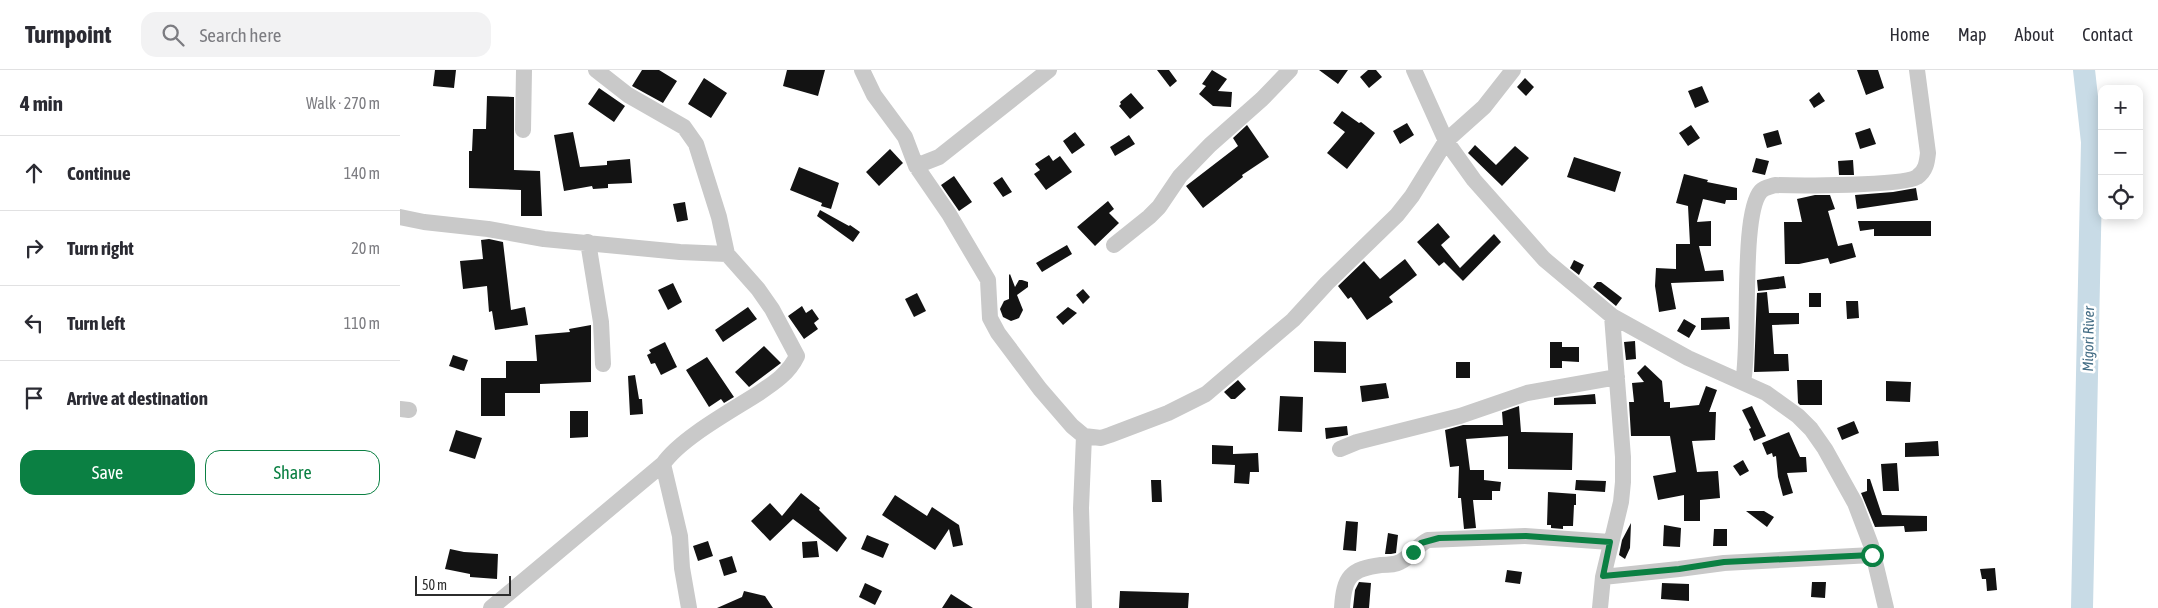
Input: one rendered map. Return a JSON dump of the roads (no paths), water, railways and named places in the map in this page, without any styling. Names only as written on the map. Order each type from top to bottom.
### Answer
[{"type":"street","points":[[523,130],[524,70]]},
{"type":"street","points":[[492,608],[663,464],[676,448],[767,387],[791,368],[797,356],[772,309],[758,289],[727,254],[715,204],[696,144],[690,134],[684,127],[628,95],[596,70]]},
{"type":"street","points":[[862,70],[874,96],[904,137],[916,166],[949,214],[988,280],[990,318],[998,333],[1040,390],[1072,426],[1084,436],[1101,438],[1168,413],[1206,394],[1294,320],[1327,283],[1397,215],[1412,196],[1446,141],[1484,107],[1513,70]]},
{"type":"street","points":[[916,166],[939,157],[1049,70]]},
{"type":"street","points":[[1114,245],[1149,217],[1180,176],[1210,145],[1262,99],[1290,70]]},
{"type":"street","points":[[1414,70],[1446,141],[1480,187],[1544,259],[1612,316],[1688,358],[1766,393],[1781,402],[1811,429],[1825,449],[1855,503],[1866,531],[1886,608]]},
{"type":"street","points":[[1743,382],[1747,348],[1750,224],[1756,200],[1766,188],[1775,186],[1874,183],[1902,181],[1917,177],[1926,166],[1928,153],[1917,70]]},
{"type":"street","points":[[400,217],[544,239],[680,252],[727,254]]},
{"type":"street","points":[[588,242],[601,322],[603,364]]},
{"type":"street","points":[[1600,608],[1603,576],[1621,502],[1623,482],[1623,457],[1612,316]]},
{"type":"street","points":[[1340,449],[1357,442],[1460,416],[1527,393],[1617,376]]},
{"type":"street","points":[[1084,436],[1081,508],[1084,608]]},
{"type":"street","points":[[663,464],[680,536],[682,568],[689,608]]},
{"type":"street","points":[[1342,608],[1346,580],[1352,574],[1359,570],[1400,562],[1421,543],[1428,540],[1526,536],[1610,542]]},
{"type":"street","points":[[1603,576],[1679,569],[1724,562],[1872,555]]},
{"type":"waterway","name":"Migori River","points":[[2082,608],[2092,142],[2084,70]]}]
